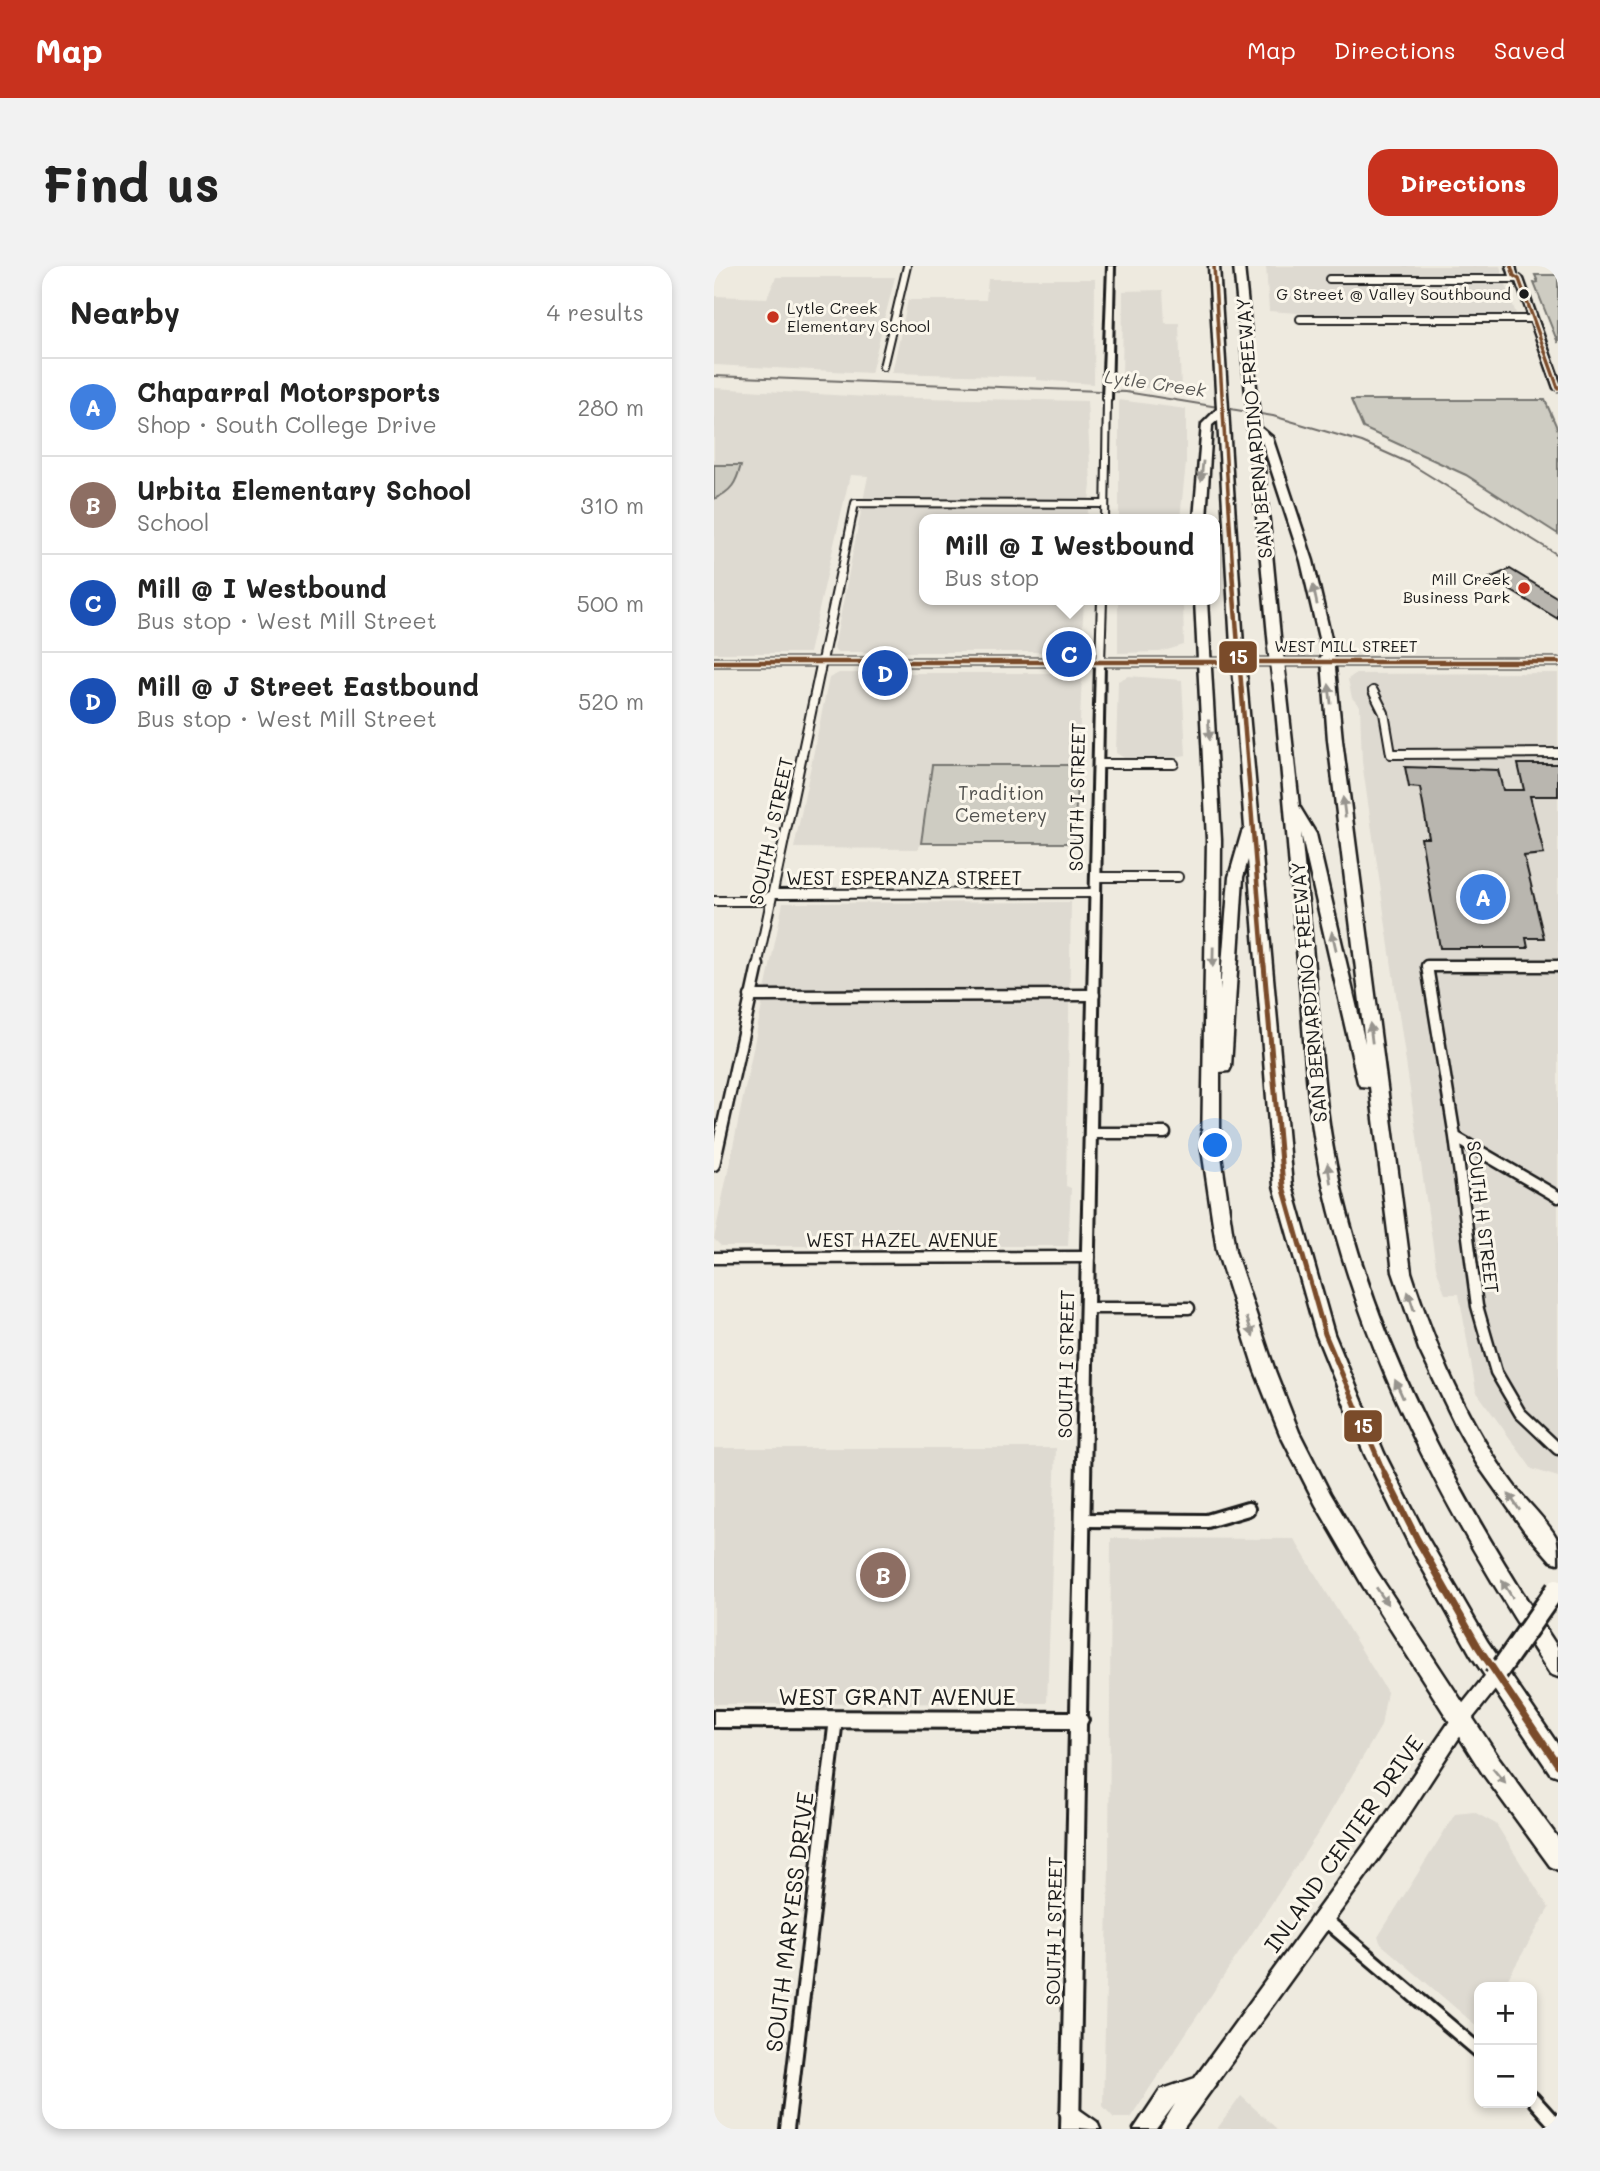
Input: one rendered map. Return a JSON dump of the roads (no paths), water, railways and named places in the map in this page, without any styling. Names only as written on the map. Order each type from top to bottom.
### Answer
[{"type":"highway","name":"SAN BERNARDINO FREEWAY","points":[[1214,266],[1237,646],[1283,1186],[1325,1334],[1376,1455],[1417,1539],[1479,1648],[1558,1765]]},
{"type":"highway","name":"SAN BERNARDINO FREEWAY","points":[[1239,266],[1252,427],[1292,805],[1320,1116],[1331,1185],[1372,1322],[1400,1392],[1468,1525],[1558,1667]]},
{"type":"highway","points":[[1241,284],[1252,270]]},
{"type":"highway","points":[[1200,514],[1207,424],[1221,406]]},
{"type":"highway","points":[[1252,427],[1267,437],[1307,561],[1327,647],[1398,1246],[1411,1303],[1430,1355],[1453,1402],[1516,1506],[1558,1554]]},
{"type":"highway","points":[[1201,605],[1214,840],[1212,1149],[1221,1226],[1240,1298],[1290,1434],[1323,1499],[1370,1579],[1469,1710],[1491,1766],[1510,1788],[1558,1858]]},
{"type":"highway","points":[[1292,805],[1309,834],[1364,1069],[1387,1221],[1398,1246]]},
{"type":"highway","points":[[1240,1298],[1226,1188],[1222,1093],[1226,988],[1236,877],[1253,818]]},
{"type":"main road","points":[[1511,266],[1514,276],[1519,279]]},
{"type":"main road","points":[[1518,266],[1521,276],[1519,279],[1558,388]]},
{"type":"main road","name":"WEST MILL STREET","points":[[714,662],[1558,662]]},
{"type":"main road","name":"INLAND CENTER DRIVE","points":[[1170,2129],[1388,1829],[1557,1588]]},
{"type":"main road","points":[[1144,2129],[1167,2097],[1198,2087]]},
{"type":"main road","points":[[1070,2121],[1090,2129]]},
{"type":"street","points":[[883,367],[907,266]]},
{"type":"street","points":[[1105,514],[1111,266]]},
{"type":"street","points":[[1329,279],[1519,279]]},
{"type":"street","points":[[1300,319],[1533,319]]},
{"type":"street","name":"SOUTH J STREET","points":[[714,1165],[855,503],[1105,504]]},
{"type":"street","name":"SOUTH I STREET","points":[[1070,2121],[1102,605]]},
{"type":"street","points":[[1373,691],[1384,713],[1391,754],[1558,753]]},
{"type":"street","points":[[1098,765],[1174,764]]},
{"type":"street","points":[[1097,877],[1178,877]]},
{"type":"street","name":"WEST ESPERANZA STREET","points":[[714,901],[761,901],[773,894],[1096,893]]},
{"type":"street","name":"SOUTH H STREET","points":[[1558,966],[1427,966],[1455,1136],[1477,1307],[1496,1372],[1520,1413],[1558,1449]]},
{"type":"street","points":[[750,996],[1094,995]]},
{"type":"street","points":[[1091,1132],[1165,1133]]},
{"type":"street","points":[[1455,1136],[1558,1196]]},
{"type":"street","name":"WEST HAZEL AVENUE","points":[[714,1258],[1089,1257]]},
{"type":"street","points":[[1088,1308],[1189,1308]]},
{"type":"street","points":[[1084,1520],[1207,1521],[1248,1509]]},
{"type":"street","name":"WEST GRANT AVENUE","points":[[714,1719],[1080,1720]]},
{"type":"street","name":"SOUTH MARYESS DRIVE","points":[[787,2129],[836,1719]]},
{"type":"street","points":[[1323,1918],[1474,2047]]},
{"type":"street","points":[[1537,2104],[1558,2127]]},
{"type":"waterway","name":"Lytle Creek","points":[[714,376],[1126,392],[1273,416],[1362,442],[1409,463],[1558,555]]},
{"type":"place","name":"G Street @ Valley Southbound","points":[[1524,294]]},
{"type":"place","name":"Lytle Creek Elementary School","points":[[773,317]]},
{"type":"place","name":"Mill Creek Business Park","points":[[1524,588]]},
{"type":"place","name":"Mill @ I Westbound","points":[[1069,654]]},
{"type":"place","name":"Mill @ J Street Eastbound","points":[[885,673]]},
{"type":"place","name":"Chaparral Motorsports","points":[[1483,897]]},
{"type":"place","name":"Urbita Elementary School","points":[[883,1575]]},
{"type":"park label","name":"Tradition Cemetery","points":[[1001,804]]}]
